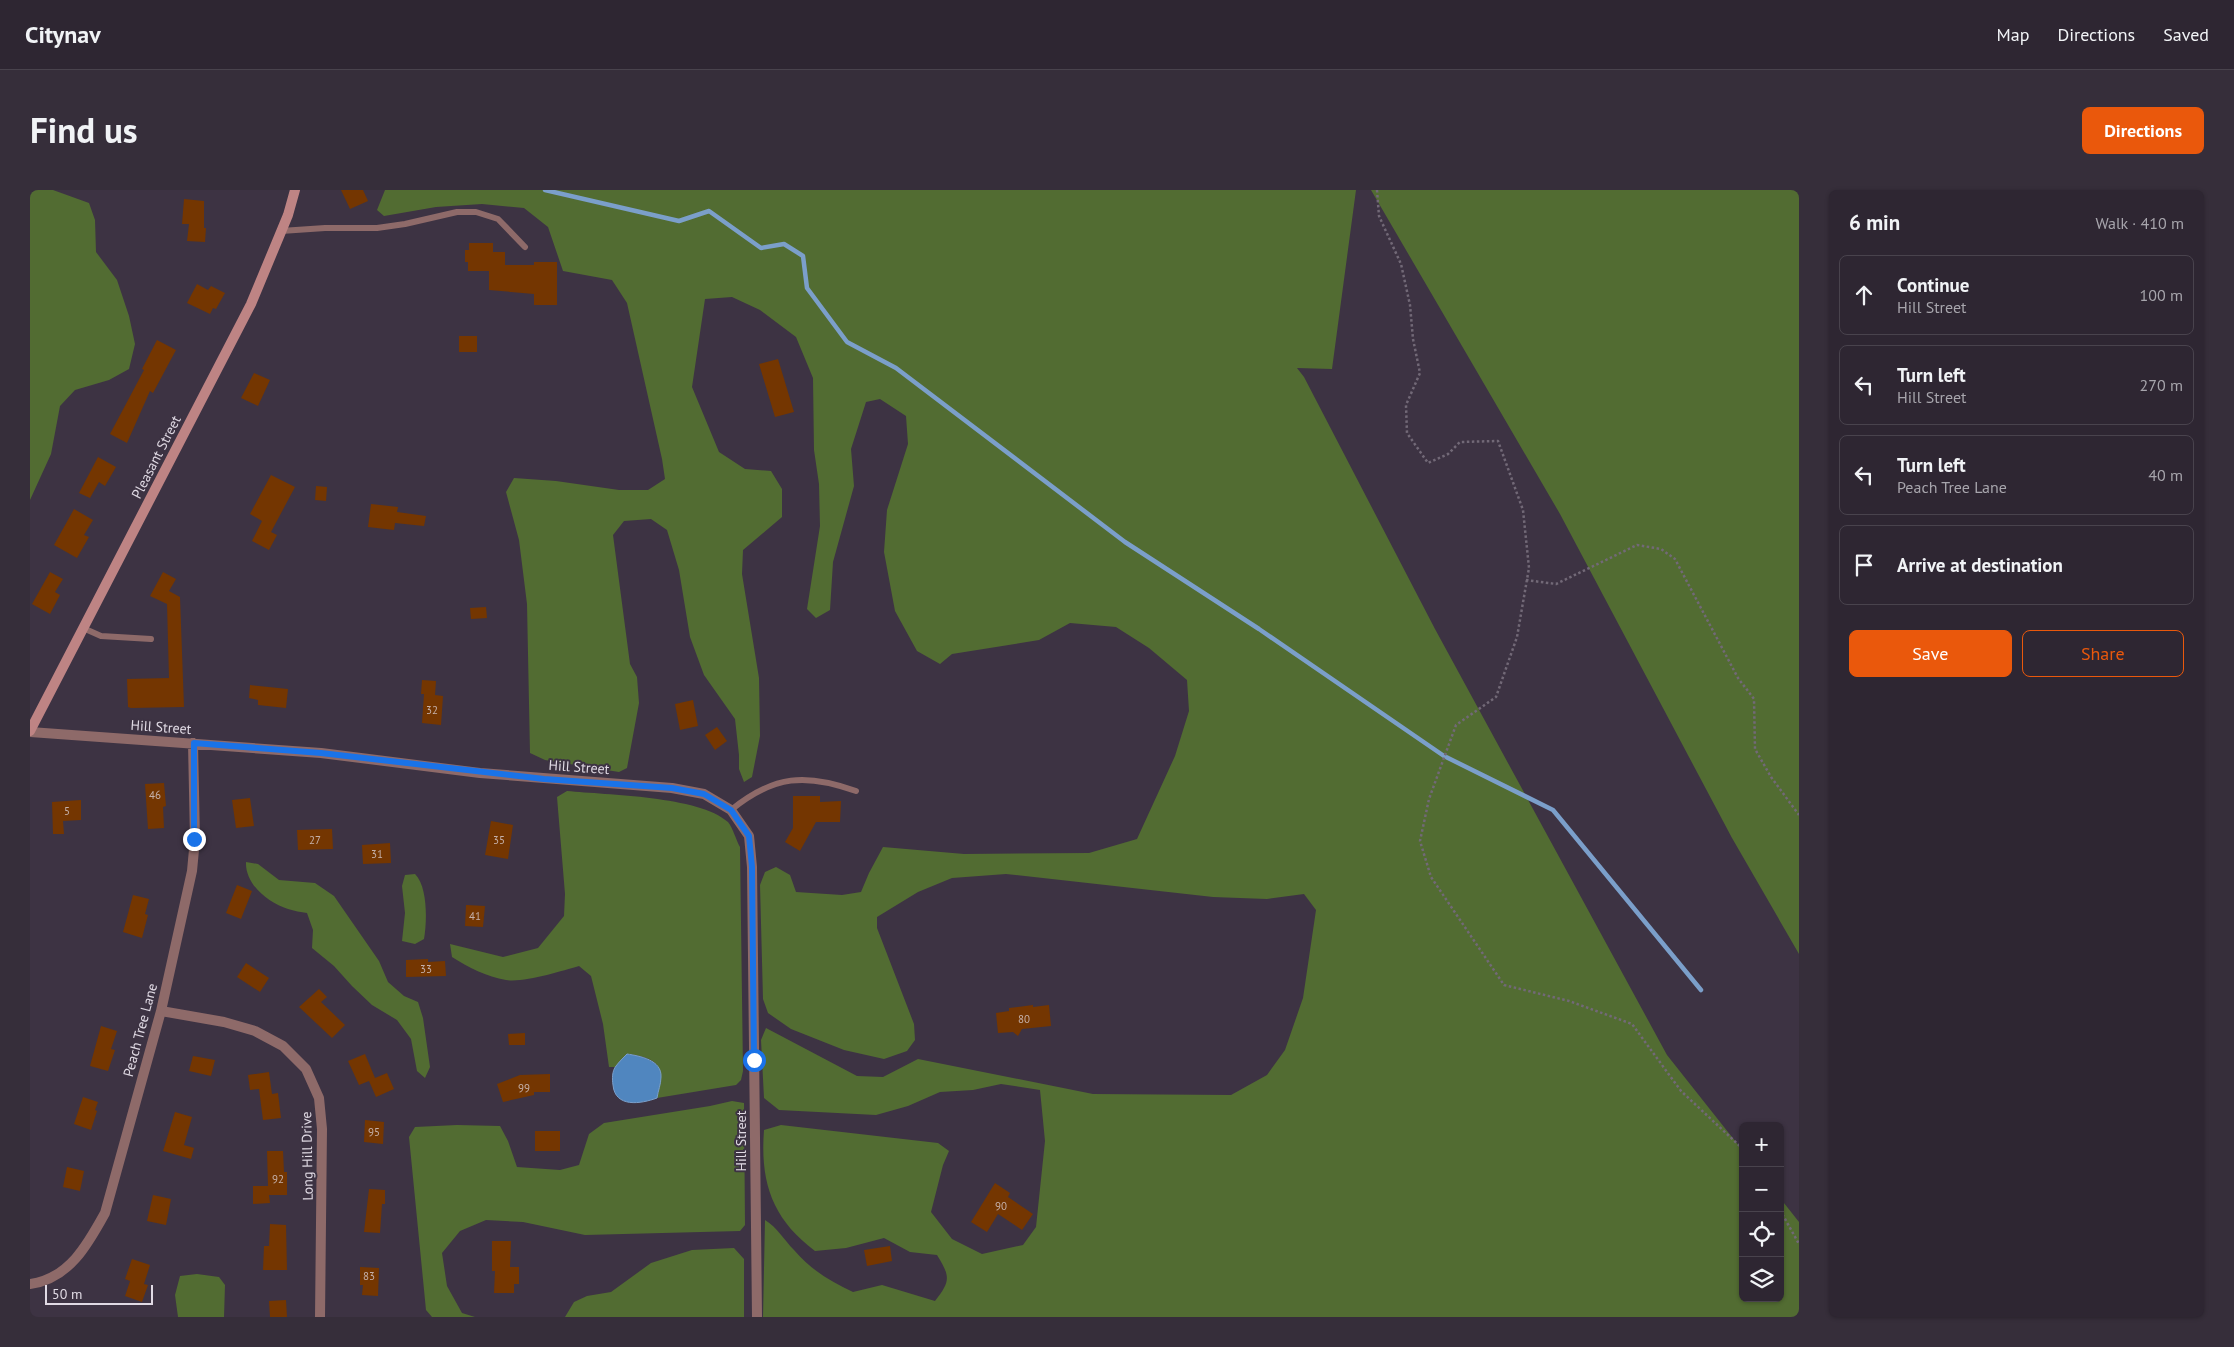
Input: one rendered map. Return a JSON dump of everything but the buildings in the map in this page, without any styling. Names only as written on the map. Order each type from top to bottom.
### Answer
[{"type":"street","name":"Pleasant Street","points":[[30,731],[251,304],[281,231],[295,190]]},
{"type":"street","name":"Hill Street","points":[[30,731],[328,754],[536,778],[672,788],[704,794],[731,810],[749,836],[752,867],[757,1317]]},
{"type":"street","name":"Peach Tree Lane","points":[[30,1284],[43,1282],[70,1266],[90,1241],[105,1213],[161,1011],[192,871],[194,743]]},
{"type":"street","name":"Long Hill Drive","points":[[161,1011],[224,1022],[255,1031],[283,1046],[306,1068],[319,1098],[322,1129],[320,1317]]},
{"type":"lane","points":[[281,231],[325,228],[376,228],[405,224],[457,212],[476,212],[498,219],[525,247]]},
{"type":"lane","points":[[83,628],[101,636],[151,639]]},
{"type":"lane","points":[[731,810],[751,793],[768,786],[796,780],[818,779],[856,791]]},
{"type":"path","points":[[1377,190],[1379,216],[1401,264],[1410,305],[1413,339],[1420,373],[1406,405],[1407,433],[1428,463],[1448,454],[1460,442],[1498,441],[1523,510],[1529,568],[1517,636],[1496,698],[1456,725],[1429,799],[1420,841],[1431,877],[1504,985],[1569,1001],[1632,1024],[1682,1091],[1739,1144]]},
{"type":"path","points":[[1526,580],[1556,584],[1637,544],[1661,549],[1675,559],[1738,678],[1754,699],[1755,749],[1771,777],[1799,814]]},
{"type":"path","points":[[1781,1212],[1799,1244]]},
{"type":"green space","points":[[30,190],[53,190],[89,203],[95,220],[96,252],[117,280],[129,316],[135,344],[129,369],[109,380],[75,390],[60,406],[51,454],[30,500]]},
{"type":"green space","points":[[385,190],[1356,190],[1332,369],[1297,368],[1304,377],[1435,629],[1667,1055],[1739,1146],[1739,1302],[1784,1302],[1784,1203],[1799,1222],[1799,1317],[763,1317],[765,1220],[814,1269],[853,1292],[882,1285],[935,1301],[944,1288],[947,1278],[937,1255],[910,1252],[884,1238],[846,1248],[815,1251],[800,1239],[779,1212],[767,1183],[763,1149],[764,1130],[781,1125],[938,1143],[949,1151],[943,1165],[931,1212],[952,1239],[982,1254],[1023,1245],[1036,1227],[1045,1141],[1040,1090],[1001,1084],[973,1090],[940,1092],[908,1106],[876,1115],[779,1110],[764,1098],[761,1040],[766,1028],[857,1076],[883,1077],[918,1059],[1093,1094],[1231,1095],[1267,1075],[1285,1050],[1303,998],[1316,910],[1304,894],[1267,899],[1213,897],[1006,874],[952,878],[918,892],[877,917],[877,928],[914,1024],[915,1040],[907,1051],[884,1059],[844,1050],[791,1029],[768,1013],[763,999],[760,885],[765,872],[776,867],[790,875],[796,892],[842,895],[861,892],[883,847],[964,854],[1089,853],[1137,839],[1175,756],[1189,711],[1187,680],[1149,648],[1116,627],[1070,623],[1039,640],[952,654],[940,664],[917,651],[895,611],[884,552],[887,510],[908,444],[906,416],[880,399],[866,402],[851,449],[854,486],[833,562],[830,610],[816,618],[807,609],[820,526],[819,484],[814,450],[813,378],[796,337],[760,310],[732,297],[705,299],[692,387],[719,452],[745,469],[771,471],[782,489],[782,517],[743,550],[742,574],[759,678],[760,736],[752,777],[744,782],[739,769],[735,719],[704,675],[690,637],[679,570],[667,530],[651,519],[624,521],[613,535],[630,664],[637,677],[639,703],[627,768],[619,772],[545,760],[530,753],[527,604],[519,540],[506,492],[514,478],[556,481],[619,490],[648,490],[665,479],[627,303],[612,280],[563,271],[548,227],[524,208],[482,204],[436,207],[384,216],[377,210]]},
{"type":"green space","points":[[1371,190],[1799,190],[1799,954],[1732,838],[1560,514]]},
{"type":"green space","points":[[567,791],[652,798],[675,802],[714,813],[730,825],[740,847],[743,1071],[741,1080],[736,1085],[657,1098],[660,1072],[657,1066],[647,1058],[627,1054],[615,1067],[609,1067],[603,1024],[591,976],[579,966],[522,980],[506,980],[492,977],[452,957],[450,944],[503,957],[538,948],[564,916],[565,894],[557,797]]},
{"type":"green space","points":[[246,862],[258,864],[279,880],[315,883],[334,896],[379,961],[388,982],[404,996],[418,1002],[423,1018],[430,1067],[425,1078],[417,1071],[411,1039],[397,1020],[372,1005],[334,966],[312,948],[313,930],[307,913],[280,906],[259,892],[249,878]]},
{"type":"green space","points":[[415,874],[422,887],[426,905],[426,924],[424,939],[415,944],[402,941],[405,913],[402,886],[405,875]]},
{"type":"green space","points":[[732,1101],[744,1103],[745,1225],[740,1231],[585,1235],[523,1222],[486,1220],[460,1231],[442,1253],[447,1286],[462,1313],[475,1317],[432,1317],[426,1310],[409,1137],[415,1127],[457,1125],[500,1126],[508,1141],[517,1167],[560,1170],[579,1165],[589,1134],[604,1123]]},
{"type":"green space","points":[[734,1248],[744,1259],[744,1317],[565,1317],[574,1302],[587,1296],[611,1292],[651,1263],[692,1250]]},
{"type":"green space","points":[[197,1274],[219,1277],[225,1285],[224,1317],[178,1317],[175,1295],[180,1276]]},
{"type":"water","points":[[627,1054],[649,1060],[658,1067],[661,1082],[657,1098],[637,1103],[618,1098],[612,1080],[614,1070]]},
{"type":"waterway","points":[[545,190],[679,221],[709,211],[761,248],[784,244],[803,256],[807,288],[847,342],[896,368],[1125,542],[1259,629],[1444,756],[1553,810],[1701,990]]},
{"type":"route","points":[[194,839],[194,743],[321,753],[480,773],[672,788],[704,794],[731,810],[749,836],[752,867],[754,1060]]}]
